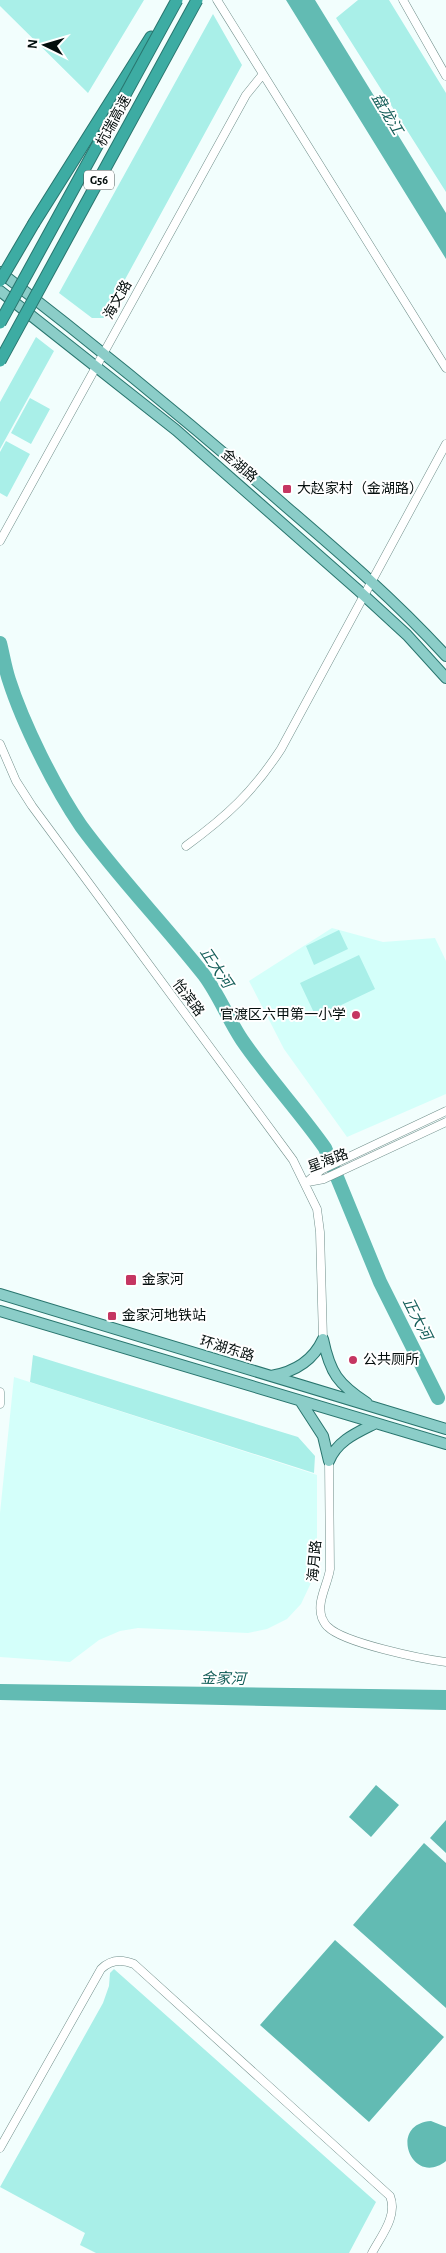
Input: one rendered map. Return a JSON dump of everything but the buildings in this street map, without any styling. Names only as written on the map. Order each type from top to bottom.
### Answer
[{"type":"highway","points":[[0,282],[58,185],[176,0]]},
{"type":"highway","name":"杭瑞高速","points":[[0,323],[176,0]]},
{"type":"highway","name":"杭瑞高速","points":[[0,361],[197,0]]},
{"type":"main road","name":"金湖路","points":[[0,272],[185,418],[371,580],[418,625],[446,656]]},
{"type":"main road","name":"金湖路","points":[[0,290],[176,430],[364,596],[407,636],[446,678]]},
{"type":"main road","name":"环湖东路","points":[[0,1294],[446,1429]]},
{"type":"main road","name":"环湖东路","points":[[0,1311],[446,1444]]},
{"type":"main road","points":[[269,1376],[283,1374],[300,1366],[318,1349],[322,1339]]},
{"type":"main road","points":[[322,1339],[328,1364],[335,1376],[354,1394],[376,1409]]},
{"type":"main road","points":[[301,1402],[323,1436],[330,1461]]},
{"type":"main road","points":[[330,1461],[334,1450],[350,1436],[374,1424]]},
{"type":"street","points":[[217,0],[446,368]]},
{"type":"street","points":[[402,0],[446,76]]},
{"type":"street","name":"海文路","points":[[0,541],[246,95],[263,74]]},
{"type":"street","points":[[186,846],[222,820],[264,776],[299,720],[371,580],[446,444]]},
{"type":"street","name":"怡滨路","points":[[0,744],[16,781],[32,806],[294,1160],[317,1209],[320,1232],[322,1339]]},
{"type":"street","name":"星海路","points":[[306,1183],[321,1170],[446,1111]]},
{"type":"street","name":"星海路","points":[[306,1183],[324,1179],[446,1122]]},
{"type":"street","points":[[0,1392],[0,1404]]},
{"type":"street","name":"海月路","points":[[330,1461],[330,1569],[328,1582],[321,1600],[322,1618],[327,1627],[362,1642],[411,1656],[446,1662]]},
{"type":"street","points":[[0,2148],[101,1969],[107,1963],[114,1960],[128,1961],[134,1964],[384,2189],[391,2200],[391,2215],[372,2253]]},
{"type":"shaded area","points":[[0,0],[144,0],[88,93],[0,6]]},
{"type":"shaded area","points":[[286,0],[315,0],[446,213],[446,259]]},
{"type":"shaded area","points":[[358,0],[389,0],[446,93],[446,192],[336,18]]},
{"type":"shaded area","points":[[213,14],[242,65],[104,318],[92,318],[59,293]]},
{"type":"shaded area","points":[[36,337],[54,351],[0,449],[0,402]]},
{"type":"shaded area","points":[[30,398],[50,409],[31,444],[11,433]]},
{"type":"shaded area","points":[[6,441],[30,454],[7,497],[0,493],[0,452]]},
{"type":"shaded area","name":"官渡区六甲第一小学","points":[[332,928],[383,942],[435,938],[446,961],[446,1094],[347,1137],[284,1049],[249,981]]},
{"type":"shaded area","points":[[339,930],[348,949],[314,965],[306,946]]},
{"type":"shaded area","points":[[359,955],[375,989],[316,1017],[300,983]]},
{"type":"shaded area","points":[[33,1355],[298,1437],[315,1456],[314,1473],[30,1382]]},
{"type":"shaded area","points":[[14,1377],[317,1475],[317,1570],[301,1604],[287,1619],[267,1629],[248,1633],[138,1628],[120,1631],[99,1640],[70,1662],[0,1657],[0,1513]]},
{"type":"shaded area","points":[[0,1684],[446,1690],[446,1710],[0,1700]]},
{"type":"shaded area","points":[[376,1785],[399,1805],[371,1837],[349,1817]]},
{"type":"shaded area","points":[[446,1820],[446,1853],[430,1838]]},
{"type":"shaded area","points":[[424,1843],[446,1863],[446,2008],[353,1925]]},
{"type":"shaded area","points":[[335,1940],[444,2037],[369,2122],[260,2025]]},
{"type":"shaded area","points":[[114,1969],[376,2202],[349,2253],[96,2253],[80,2245],[85,2233],[0,2187],[103,2003],[109,1986],[110,1973]]},
{"type":"shaded area","points":[[431,2121],[446,2127],[446,2161],[434,2167],[423,2167],[415,2161],[409,2152],[407,2142],[410,2132],[418,2125]]},
{"type":"waterway","name":"正大河","points":[[0,643],[8,675],[22,716],[40,755],[71,811],[111,864],[204,975],[242,1040],[325,1148],[380,1282],[438,1398]]},
{"type":"place","name":"大赵家村（金湖路）","points":[[287,489]]},
{"type":"place","name":"官渡区六甲第一小学","points":[[356,1015]]},
{"type":"place","name":"金家河","points":[[131,1280]]},
{"type":"place","name":"金家河地铁站","points":[[112,1316]]},
{"type":"place","name":"公共厕所","points":[[353,1360]]},
{"type":"water label","name":"盘龙江","points":[[387,114]]}]
